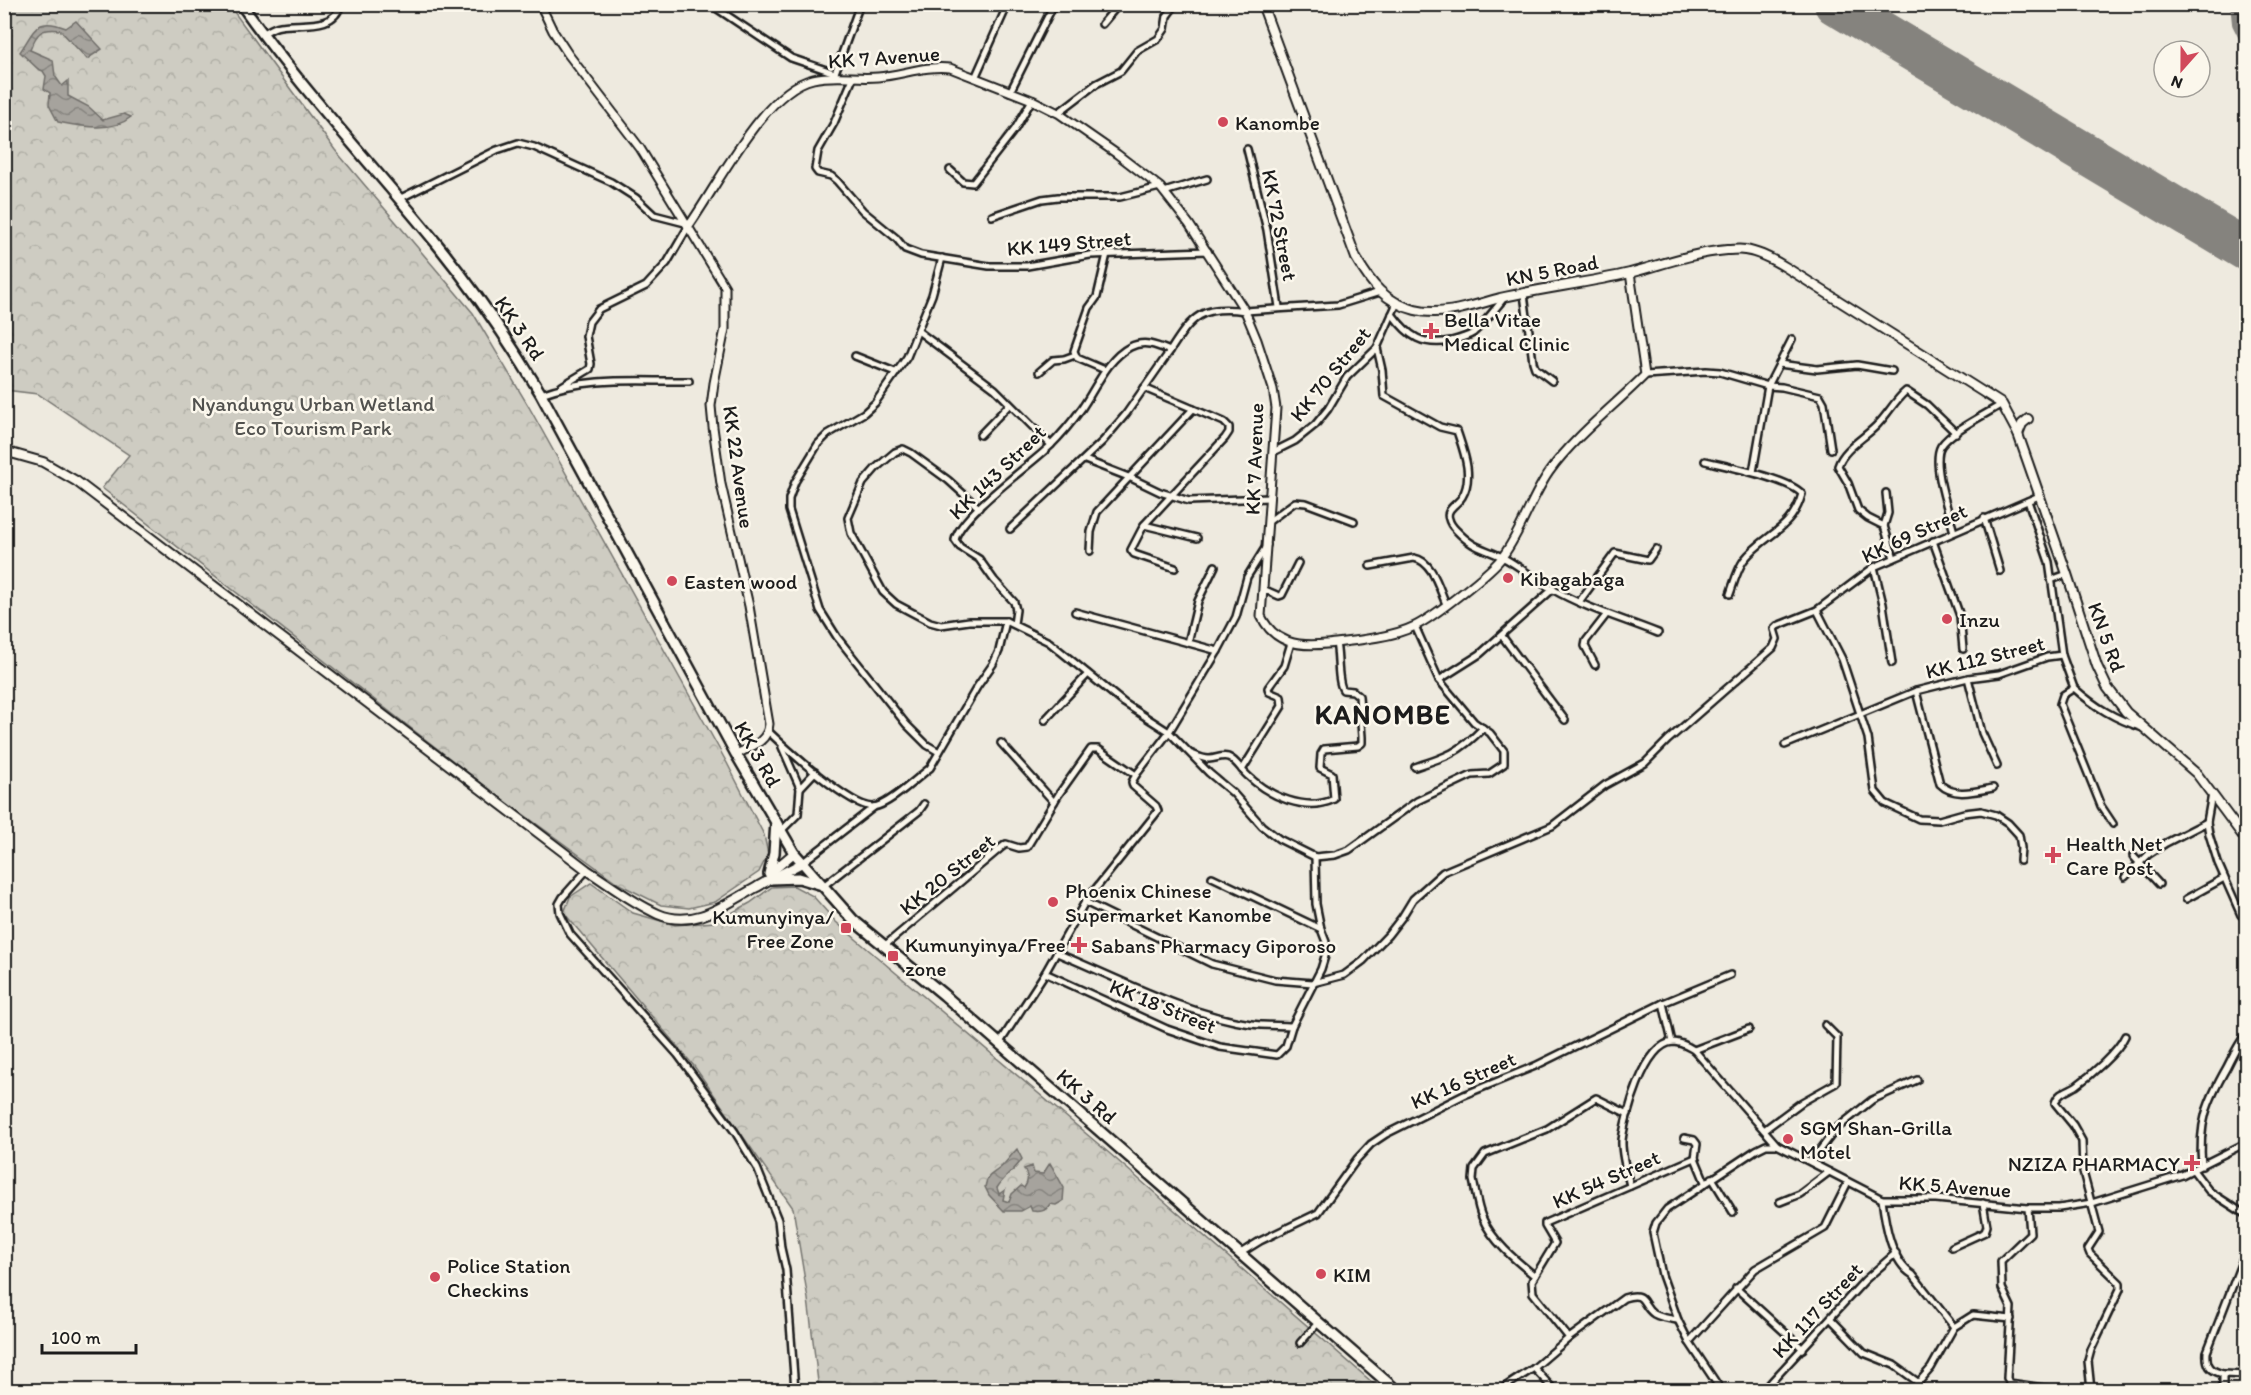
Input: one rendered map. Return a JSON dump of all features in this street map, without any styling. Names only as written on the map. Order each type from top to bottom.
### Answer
[{"type":"highway","name":"KK 3 Rd","points":[[241,4],[307,92],[399,199],[473,291],[516,353],[541,394],[736,754],[802,863],[846,914],[883,947],[944,995],[1396,1390]]},
{"type":"highway","points":[[779,827],[770,877],[799,878],[821,885]]},
{"type":"main road","name":"KN 5 Road","points":[[1262,4],[1356,258],[1370,282],[1397,303],[1415,310],[1448,311],[1505,297],[1630,273],[1671,260],[1715,251],[1743,249],[1765,256],[2002,404]]},
{"type":"main road","name":"KN 5 Rd","points":[[2002,404],[2018,434],[2102,677],[2117,702],[2144,729],[2184,761],[2247,840]]},
{"type":"main road","points":[[2018,434],[2022,424],[2028,419]]},
{"type":"main road","points":[[4,451],[43,462],[76,480],[587,870],[660,915],[681,919],[702,916],[726,907],[770,877],[802,863]]},
{"type":"main road","points":[[770,877],[794,853]]},
{"type":"street","points":[[262,34],[279,26],[316,24],[326,21],[335,15],[341,4]]},
{"type":"street","name":"KK 22 Avenue","points":[[540,4],[553,32],[568,54],[640,148],[725,287],[725,329],[711,406],[713,427],[721,484],[759,658],[769,732]]},
{"type":"street","points":[[710,4],[778,51],[835,75],[860,4]]},
{"type":"street","points":[[1102,24],[1119,4]]},
{"type":"street","points":[[1058,113],[1096,84],[1121,71],[1137,51],[1158,39],[1166,29],[1167,16],[1176,4]]},
{"type":"street","points":[[975,78],[1006,5]]},
{"type":"street","points":[[1010,92],[1053,6]]},
{"type":"street","name":"KK 7 Avenue","points":[[687,225],[769,109],[781,96],[813,79],[835,75],[853,78],[890,76],[939,67],[950,68],[1032,100],[1058,113],[1162,189],[1208,251],[1245,311],[1273,389],[1276,408],[1268,544],[1260,608],[1266,627],[1277,637],[1291,644]]},
{"type":"street","name":"KK 149 Street","points":[[853,78],[834,123],[818,151],[816,171],[831,176],[837,181],[863,211],[896,238],[905,249],[921,255],[989,266],[1027,266],[1107,254],[1208,251]]},
{"type":"street","points":[[950,170],[963,182],[973,183],[1015,129],[1032,100]]},
{"type":"street","points":[[399,199],[497,150],[518,143],[534,147],[617,185],[636,198],[654,215],[687,225],[667,262],[646,286],[601,308],[594,315],[586,329],[590,369],[562,386],[541,394]]},
{"type":"street","name":"KK 72 Street","points":[[1247,149],[1267,230],[1280,307]]},
{"type":"street","points":[[992,216],[1042,199],[1120,198],[1207,179]]},
{"type":"street","points":[[1104,370],[1077,358],[1074,351],[1089,308],[1097,297],[1107,254]]},
{"type":"street","points":[[939,752],[927,745],[906,724],[837,637],[820,610],[789,510],[789,499],[795,482],[818,444],[828,434],[864,413],[876,403],[907,357],[932,295],[942,258]]},
{"type":"street","points":[[1630,273],[1645,375]]},
{"type":"street","points":[[1010,529],[1085,460],[1126,414],[1190,322],[1206,311],[1338,305],[1380,292]]},
{"type":"street","points":[[1524,294],[1533,362],[1535,368],[1552,381]]},
{"type":"street","points":[[1392,314],[1408,333],[1421,340],[1434,343],[1446,342],[1472,334],[1505,297]]},
{"type":"street","name":"KK 70 Street","points":[[1273,452],[1295,441],[1315,425],[1328,409],[1347,377],[1377,348],[1397,303]]},
{"type":"street","points":[[918,331],[995,389],[1050,445]]},
{"type":"street","points":[[1753,472],[1768,386],[1792,339]]},
{"type":"street","name":"KK 143 Street","points":[[1014,624],[1016,610],[1014,602],[979,559],[960,547],[955,540],[957,532],[979,508],[1066,429],[1104,370],[1129,348],[1142,343],[1170,351]]},
{"type":"street","points":[[1377,348],[1382,370],[1383,391],[1387,399],[1440,427],[1457,431],[1465,455],[1468,477],[1462,498],[1447,516],[1468,543],[1502,557],[1553,590],[1658,633]]},
{"type":"street","points":[[1039,372],[1053,360],[1075,355]]},
{"type":"street","points":[[855,356],[895,372]]},
{"type":"street","points":[[1779,364],[1817,369],[1857,365],[1892,371]]},
{"type":"street","points":[[1242,770],[1282,706],[1281,698],[1269,692],[1268,688],[1284,666],[1291,644],[1306,646],[1386,635],[1415,626],[1446,604],[1502,557],[1550,470],[1645,375],[1720,372],[1768,386],[1820,396],[1823,398],[1831,449]]},
{"type":"street","points":[[562,386],[586,382],[689,381]]},
{"type":"street","points":[[1144,388],[1224,422],[1230,432],[1144,525],[1131,550],[1134,554],[1175,568]]},
{"type":"street","points":[[1884,526],[1858,510],[1848,483],[1838,466],[1840,460],[1878,424],[1906,391],[1927,405],[1956,433]]},
{"type":"street","points":[[1954,532],[1938,466],[1940,449],[1956,433],[2002,404]]},
{"type":"street","points":[[980,435],[1010,405]]},
{"type":"street","points":[[1090,552],[1091,532],[1097,512],[1193,409]]},
{"type":"street","points":[[979,508],[948,480],[903,449],[895,452],[862,483],[848,518],[851,533],[882,592],[896,604],[930,622],[941,625],[969,621],[1006,621],[1055,646],[1124,703],[1169,732],[1187,752],[1233,793],[1262,826],[1279,839],[1315,857],[1335,855],[1349,850],[1417,801],[1472,775],[1489,774],[1504,764],[1504,751],[1490,733],[1474,722],[1439,680],[1415,626]]},
{"type":"street","points":[[1085,460],[1172,497],[1189,501],[1269,498]]},
{"type":"street","points":[[1704,460],[1753,472],[1795,488],[1801,491],[1802,496],[1780,530],[1743,562],[1730,594]]},
{"type":"street","points":[[1886,494],[1888,513],[1884,526],[1894,558]]},
{"type":"street","name":"KK 69 Street","points":[[1313,983],[1344,975],[1363,961],[1395,927],[1413,899],[1443,872],[1552,826],[1605,785],[1645,763],[1773,648],[1777,639],[1774,629],[1778,626],[1817,610],[1874,567],[2039,496]]},
{"type":"street","points":[[2028,501],[2049,562],[2062,654],[2074,688],[2104,712],[2118,720],[2144,729]]},
{"type":"street","points":[[1268,522],[1295,502],[1306,503],[1354,521]]},
{"type":"street","points":[[1984,518],[2000,571]]},
{"type":"street","points":[[1144,525],[1197,538]]},
{"type":"street","points":[[1933,541],[1960,616],[1963,649]]},
{"type":"street","points":[[999,1044],[1046,973],[1085,902],[1158,811],[1156,806],[1133,786],[1132,782],[1169,732],[1218,651],[1236,617],[1247,577],[1268,544]]},
{"type":"street","points":[[1579,602],[1615,553],[1648,560],[1656,549]]},
{"type":"street","points":[[1370,566],[1414,558],[1420,559],[1432,572],[1446,604]]},
{"type":"street","points":[[1263,589],[1279,596],[1282,595],[1298,563]]},
{"type":"street","points":[[1188,643],[1198,601],[1215,566]]},
{"type":"street","points":[[1874,567],[1883,604],[1892,663]]},
{"type":"street","points":[[2051,580],[2067,574]]},
{"type":"street","points":[[1439,680],[1471,661],[1553,590]]},
{"type":"street","points":[[1817,610],[1842,659],[1868,738],[1875,791],[1885,804],[1919,819],[1939,820],[1981,811],[1996,815],[2008,823],[2019,835],[2020,861]]},
{"type":"street","points":[[1075,612],[1218,651]]},
{"type":"street","points":[[1595,665],[1585,646],[1586,641],[1607,614]]},
{"type":"street","points":[[802,863],[874,807],[892,797],[930,768],[993,664],[999,651],[1006,621]]},
{"type":"street","points":[[1502,636],[1565,720]]},
{"type":"street","points":[[1187,752],[1210,759],[1226,756],[1234,760],[1242,770],[1269,792],[1296,803],[1309,804],[1334,799],[1332,774],[1320,768],[1321,754],[1324,749],[1358,746],[1362,743],[1359,696],[1353,691],[1343,690],[1339,682],[1340,664],[1336,643]]},
{"type":"street","name":"KK 112 Street","points":[[1785,745],[1916,692],[1968,678],[2000,674],[2062,654]]},
{"type":"street","points":[[1045,720],[1088,674]]},
{"type":"street","points":[[1968,678],[1982,733],[1997,766]]},
{"type":"street","points":[[2074,688],[2062,695],[2060,704],[2101,806],[2113,824]]},
{"type":"street","name":"KK 112 Street","points":[[1916,692],[1938,778],[1943,788],[1956,792],[1993,788]]},
{"type":"street","points":[[1415,767],[1451,755],[1483,728]]},
{"type":"street","points":[[736,754],[758,743],[769,732],[842,792],[874,807]]},
{"type":"street","points":[[779,827],[798,814],[800,788],[780,743]]},
{"type":"street","points":[[1001,743],[1054,802]]},
{"type":"street","name":"KK 20 Street","points":[[883,947],[1006,844],[1019,848],[1027,847],[1054,802],[1094,748],[1136,775]]},
{"type":"street","points":[[800,788],[815,772]]},
{"type":"street","points":[[2212,794],[2207,822],[2214,852],[2241,915],[2247,910]]},
{"type":"street","points":[[821,885],[919,811],[924,804]]},
{"type":"street","points":[[2125,877],[2166,843],[2207,822]]},
{"type":"street","points":[[2133,856],[2159,885]]},
{"type":"street","name":"KK 18 Street","points":[[1046,973],[1167,1029],[1220,1047],[1277,1055],[1286,1046],[1292,1026],[1321,969],[1326,953],[1326,942],[1316,904],[1315,857]]},
{"type":"street","points":[[587,870],[559,904],[564,923],[585,953],[678,1055],[735,1132],[757,1168],[774,1206],[786,1270],[795,1390]]},
{"type":"street","points":[[1212,877],[1321,928]]},
{"type":"street","points":[[2186,899],[2224,878]]},
{"type":"street","points":[[1085,902],[1212,964],[1275,980],[1313,983]]},
{"type":"street","points":[[1058,953],[1178,1004],[1223,1018],[1253,1024],[1292,1026]]},
{"type":"street","name":"KK 16 Street","points":[[1239,1254],[1260,1241],[1318,1213],[1358,1159],[1371,1144],[1386,1134],[1464,1095],[1535,1066],[1663,1003],[1730,975]]},
{"type":"street","points":[[1663,1003],[1672,1042]]},
{"type":"street","points":[[1764,1130],[1802,1102],[1836,1083],[1837,1037],[1824,1025]]},
{"type":"street","points":[[1694,1050],[1749,1029]]},
{"type":"street","points":[[2202,1166],[2200,1148],[2204,1116],[2211,1094],[2241,1040],[2247,1034]]},
{"type":"street","points":[[2091,1390],[2088,1361],[2120,1289],[2120,1283],[2093,1258],[2088,1249],[2099,1232],[2083,1172],[2082,1142],[2073,1125],[2055,1103],[2063,1092],[2077,1085],[2115,1052],[2125,1036]]},
{"type":"street","points":[[1630,1186],[1622,1147],[1628,1114],[1638,1080],[1646,1065],[1659,1049],[1672,1042],[1682,1043],[1694,1050],[1777,1145]]},
{"type":"street","points":[[1811,1162],[1836,1129],[1864,1106],[1880,1096],[1917,1080]]},
{"type":"street","points":[[1569,1338],[1533,1293],[1532,1281],[1535,1276],[1502,1247],[1485,1224],[1480,1214],[1473,1175],[1478,1162],[1491,1150],[1547,1129],[1596,1098],[1628,1114]]},
{"type":"street","points":[[1684,1138],[1696,1142],[1695,1158],[1705,1182]]},
{"type":"street","name":"KK 5 Avenue","points":[[1777,1145],[1882,1199],[1935,1199],[2028,1208],[2059,1208],[2092,1203],[2193,1170],[2247,1143]]},
{"type":"street","points":[[1721,1390],[1689,1342],[1678,1320],[1662,1275],[1653,1233],[1656,1223],[1667,1209],[1705,1182],[1756,1149],[1766,1145],[1777,1145]]},
{"type":"street","name":"KK 54 Street","points":[[1535,1276],[1555,1243],[1545,1223],[1695,1158]]},
{"type":"street","points":[[2193,1170],[2209,1191],[2247,1215]]},
{"type":"street","points":[[1780,1202],[1800,1194],[1828,1172]]},
{"type":"street","points":[[1712,1178],[1733,1212]]},
{"type":"street","points":[[1689,1342],[1755,1269],[1825,1228],[1848,1182]]},
{"type":"street","points":[[1882,1199],[1885,1222],[1896,1253],[1906,1271],[1913,1275],[1954,1327]]},
{"type":"street","points":[[1952,1247],[1985,1232],[1987,1226],[1983,1203]]},
{"type":"street","points":[[2009,1383],[2007,1378],[2011,1307],[2002,1288],[2001,1261],[2030,1233],[2028,1208]]},
{"type":"street","points":[[2247,1251],[2207,1352],[2206,1360],[2209,1367],[2223,1374],[2247,1375]]},
{"type":"street","name":"KK 117 Street","points":[[1764,1390],[1865,1280],[1896,1253]]},
{"type":"street","points":[[1736,1288],[1803,1349]]},
{"type":"street","points":[[1500,1390],[1534,1368],[1569,1338],[1624,1298],[1634,1295],[1641,1297],[1653,1313],[1678,1320]]},
{"type":"street","points":[[1911,1390],[1935,1363],[1954,1327],[1972,1315],[2011,1319]]},
{"type":"street","points":[[1831,1319],[1864,1353],[1894,1365],[1919,1383]]},
{"type":"street","points":[[1300,1343],[1318,1323]]},
{"type":"street","points":[[1534,1368],[1554,1390]]},
{"type":"street","points":[[2223,1374],[2223,1390]]},
{"type":"street","points":[[2003,1390],[2009,1383]]},
{"type":"street","points":[[2009,1383],[2057,1390]]},
{"type":"green space","name":"Nyandungu Urban Wetland Eco Tourism Park","points":[[5,5],[229,5],[335,150],[473,313],[529,407],[727,763],[764,835],[768,854],[759,872],[715,902],[689,908],[661,905],[619,884],[498,796],[102,488],[129,455],[38,394],[5,390]]},
{"type":"green space","points":[[591,883],[633,913],[675,925],[715,922],[750,903],[772,887],[794,886],[813,896],[836,922],[1109,1153],[1381,1390],[819,1390],[808,1299],[793,1208],[694,1066],[564,913],[570,897]]},
{"type":"water","points":[[76,21],[102,49],[87,59],[60,30],[54,30],[40,32],[30,50],[53,60],[55,76],[62,86],[68,81],[68,96],[89,107],[103,120],[124,114],[131,117],[123,122],[96,127],[58,122],[49,105],[50,93],[44,89],[46,76],[20,52],[37,27],[48,24],[66,28]]},
{"type":"water","points":[[1017,1149],[1022,1159],[997,1188],[999,1194],[1005,1190],[1003,1200],[1009,1202],[1012,1194],[1021,1186],[1024,1188],[1027,1179],[1024,1169],[1032,1166],[1034,1173],[1043,1174],[1050,1163],[1064,1188],[1063,1201],[1056,1205],[1050,1204],[1046,1209],[1040,1211],[1032,1211],[1030,1206],[1021,1211],[1004,1211],[989,1195],[985,1187],[988,1177],[1002,1166]]},
{"type":"taxiway","points":[[2238,4],[2240,23],[2246,35]]},
{"type":"runway","points":[[1835,4],[2246,250]]},
{"type":"place","name":"Kanombe","points":[[1223,122]]},
{"type":"place","name":"Bella Vitae Medical Clinic","points":[[1431,331]]},
{"type":"place","name":"Kibagabaga","points":[[1508,578]]},
{"type":"place","name":"Easten wood","points":[[672,581]]},
{"type":"place","name":"Inzu","points":[[1947,619]]},
{"type":"place","name":"Health Net Care Post","points":[[2053,855]]},
{"type":"place","name":"Phoenix Chinese Supermarket Kanombe","points":[[1053,902]]},
{"type":"place","name":"Kumunyinya/ Free Zone","points":[[846,928]]},
{"type":"place","name":"Sabans Pharmacy Giporoso","points":[[1079,945]]},
{"type":"place","name":"Kumunyinya/Free zone","points":[[893,956]]},
{"type":"place","name":"SGM Shan-Grilla Motel","points":[[1788,1139]]},
{"type":"place","name":"NZIZA PHARMACY","points":[[2192,1163]]},
{"type":"place","name":"KIM","points":[[1321,1274]]},
{"type":"place","name":"Police Station Checkins","points":[[435,1277]]},
{"type":"district","name":"KANOMBE","points":[[1383,714]]}]
